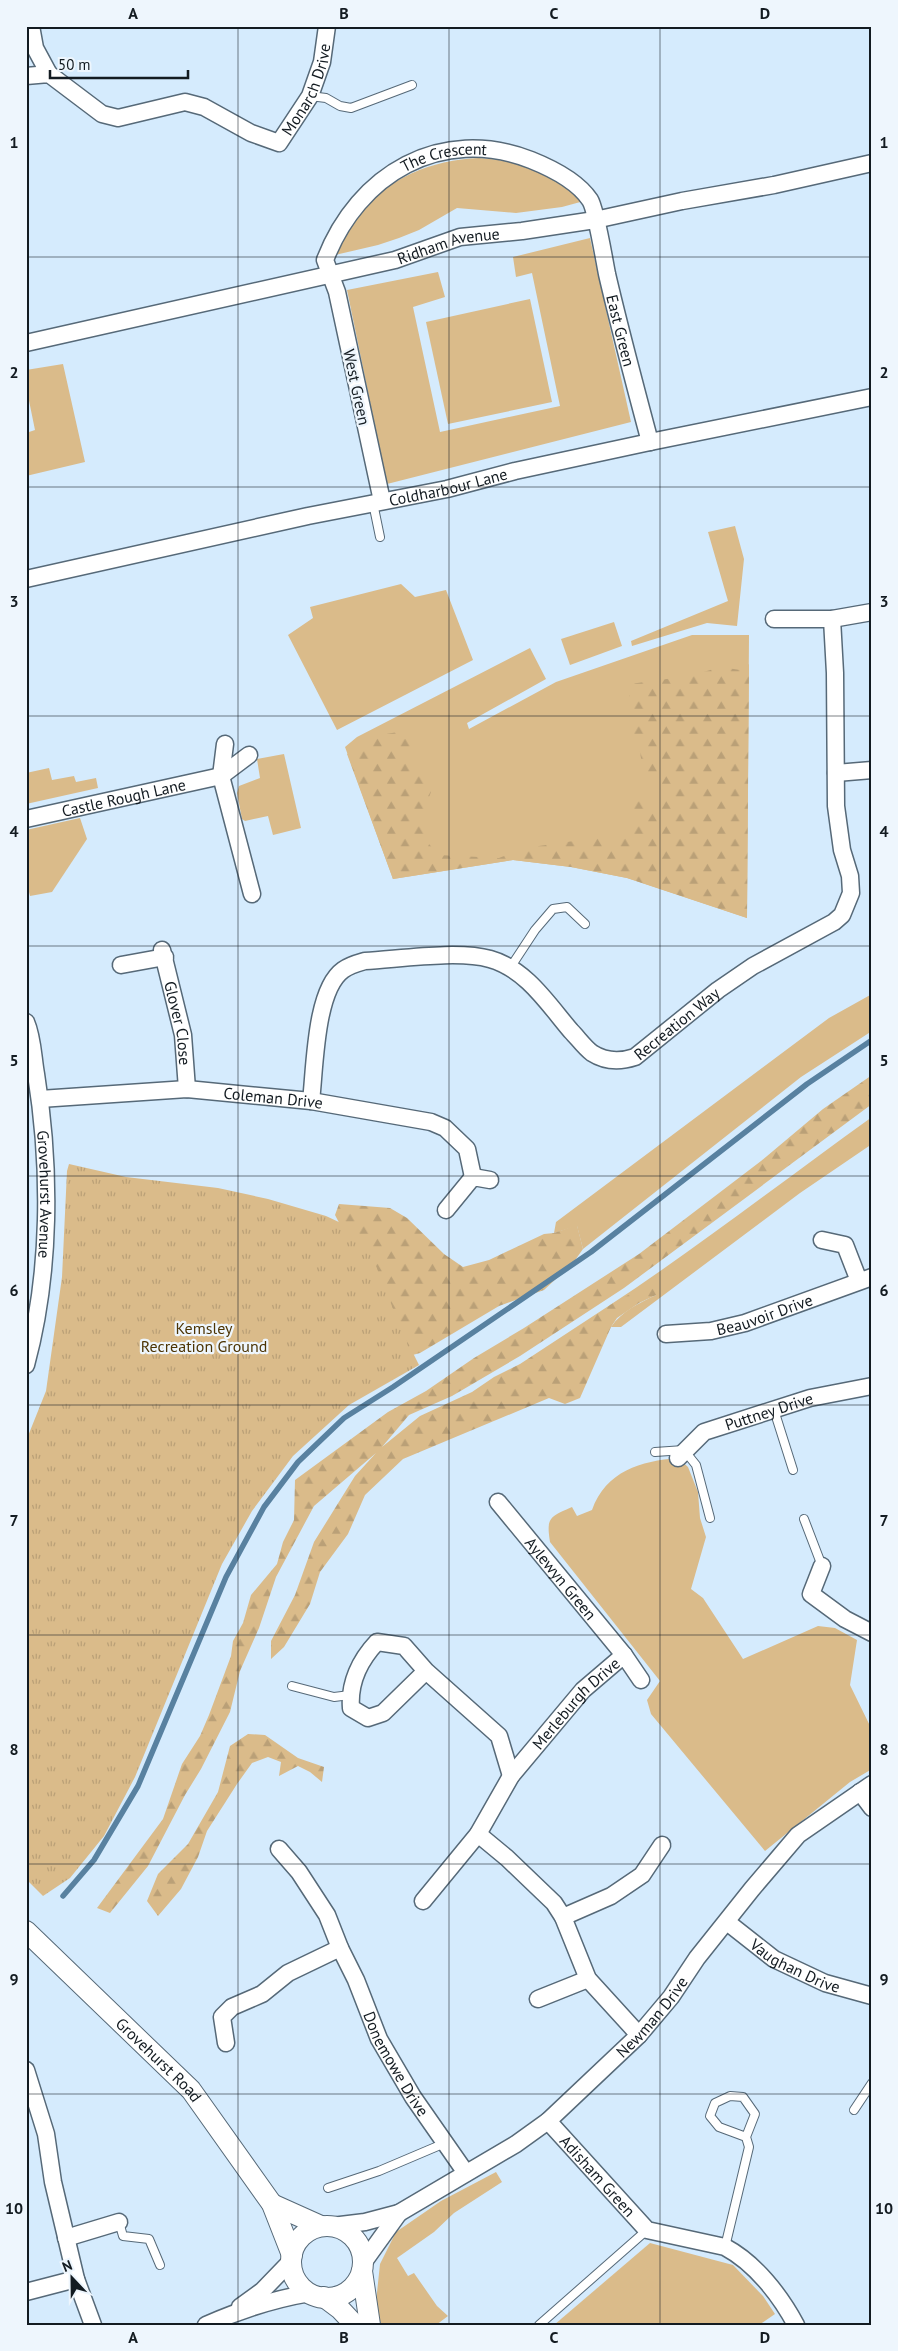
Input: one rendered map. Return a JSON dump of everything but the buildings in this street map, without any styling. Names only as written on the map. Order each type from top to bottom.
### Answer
[{"type":"street","points":[[26,76],[49,74],[35,48],[31,26]]},
{"type":"street","name":"Monarch Drive","points":[[49,74],[102,114],[118,118],[185,102],[204,107],[251,133],[279,143],[310,96],[322,62],[328,26]]},
{"type":"street","name":"The Crescent","points":[[331,274],[325,260],[339,229],[354,206],[368,191],[390,174],[420,159],[440,153],[481,149],[515,155],[541,164],[570,182],[591,201],[595,220]]},
{"type":"street","name":"Ridham Avenue","points":[[26,343],[395,260],[460,237],[522,231],[595,220],[682,201],[774,185],[872,163]]},
{"type":"street","name":"East Green","points":[[595,220],[618,323],[650,442]]},
{"type":"street","name":"West Green","points":[[331,274],[337,292],[378,502]]},
{"type":"street","name":"Coldharbour Lane","points":[[26,579],[378,502],[447,489],[515,471],[872,397]]},
{"type":"street","points":[[774,619],[832,619],[872,612]]},
{"type":"street","name":"Recreation Way","points":[[311,1101],[322,1005],[328,989],[343,970],[365,961],[463,955],[490,958],[510,968],[534,987],[591,1052],[614,1061],[623,1061],[635,1057],[718,990],[746,970],[834,922],[842,915],[851,893],[842,850],[836,806],[835,674],[832,619]]},
{"type":"street","points":[[224,744],[220,776],[252,894]]},
{"type":"street","name":"Castle Rough Lane","points":[[26,819],[220,776],[249,755]]},
{"type":"street","points":[[836,773],[872,770]]},
{"type":"street","name":"Glover Close","points":[[121,965],[163,953],[183,1034],[187,1089]]},
{"type":"street","name":"Grovehurst Avenue","points":[[26,1022],[40,1099],[45,1171],[45,1268],[26,1365]]},
{"type":"street","name":"Coleman Drive","points":[[40,1099],[187,1089],[311,1101],[431,1122],[445,1128],[467,1150],[473,1177]]},
{"type":"street","points":[[446,1210],[473,1177],[490,1180]]},
{"type":"street","name":"Beauvoir Drive","points":[[666,1334],[711,1331],[745,1323],[866,1279],[845,1245],[822,1240]]},
{"type":"street","name":"Puttney Drive","points":[[681,1454],[704,1432],[810,1398],[872,1386]]},
{"type":"street","name":"Aylewyn Green","points":[[498,1502],[624,1655]]},
{"type":"street","points":[[822,1566],[811,1594],[845,1619],[872,1633]]},
{"type":"street","points":[[426,1671],[384,1713],[368,1718],[351,1708],[350,1695],[365,1655],[377,1642],[404,1646],[426,1671],[499,1736],[511,1776]]},
{"type":"street","name":"Merleburgh Drive","points":[[423,1902],[478,1834],[511,1776],[583,1690],[624,1655],[641,1680]]},
{"type":"street","points":[[866,1788],[872,1808]]},
{"type":"street","name":"Newman Drive","points":[[327,2226],[365,2222],[399,2214],[516,2144],[548,2121],[639,2035],[671,1998],[697,1958],[798,1835],[866,1788]]},
{"type":"street","points":[[478,1834],[554,1903],[563,1917],[588,1980],[639,2035]]},
{"type":"street","points":[[563,1917],[611,1896],[642,1875],[662,1845]]},
{"type":"street","name":"Donemowe Drive","points":[[279,1849],[299,1872],[327,1915],[340,1948],[354,1974],[379,2039],[413,2097],[466,2174]]},
{"type":"street","name":"Vaughan Drive","points":[[727,1922],[774,1959],[825,1983],[872,1996]]},
{"type":"street","name":"Grovehurst Road","points":[[26,1931],[191,2090],[272,2204],[291,2258]]},
{"type":"street","points":[[226,2042],[222,2017],[232,2007],[262,1994],[288,1973],[340,1948]]},
{"type":"street","points":[[538,1998],[588,1980]]},
{"type":"street","points":[[26,2070],[46,2134],[53,2182],[76,2279],[93,2325]]},
{"type":"street","name":"Adisham Green","points":[[548,2121],[647,2230],[725,2247],[736,2253],[785,2304],[796,2325]]},
{"type":"street","points":[[272,2204],[327,2226],[348,2232],[357,2241],[362,2251],[362,2267],[370,2325]]},
{"type":"street","name":"Newman Drive","points":[[362,2267],[399,2214]]},
{"type":"street","points":[[66,2238],[119,2222]]},
{"type":"street","points":[[230,2314],[262,2291],[291,2258],[301,2237],[310,2230],[327,2226]]},
{"type":"street","points":[[291,2258],[297,2281],[340,2309],[355,2325]]},
{"type":"street","points":[[206,2325],[230,2314],[287,2297],[339,2295],[346,2292],[358,2280],[362,2267]]},
{"type":"street","points":[[26,2292],[76,2279]]},
{"type":"lane","points":[[310,96],[326,98],[340,106],[351,108],[412,85]]},
{"type":"lane","points":[[378,502],[380,538]]},
{"type":"lane","points":[[510,968],[535,930],[553,909],[567,907],[585,924]]},
{"type":"lane","points":[[774,1410],[793,1470]]},
{"type":"lane","points":[[655,1452],[681,1454],[696,1465],[710,1518]]},
{"type":"lane","points":[[804,1519],[822,1566]]},
{"type":"lane","points":[[292,1686],[334,1697],[350,1695]]},
{"type":"lane","points":[[854,2110],[872,2083]]},
{"type":"lane","points":[[725,2247],[749,2147],[746,2137],[755,2114],[743,2097],[730,2096],[715,2103],[710,2116],[719,2127],[746,2137]]},
{"type":"lane","points":[[328,2188],[379,2172],[445,2143]]},
{"type":"lane","points":[[119,2222],[123,2236],[150,2239],[160,2265]]},
{"type":"lane","name":"Adisham Green","points":[[539,2325],[647,2230]]},
{"type":"green space","points":[[479,158],[510,162],[535,170],[559,183],[584,201],[562,207],[516,213],[457,208],[419,230],[399,238],[335,255],[356,218],[381,192],[395,182],[427,167]]},
{"type":"green space","points":[[590,238],[631,422],[387,484],[347,290],[438,272],[445,297],[413,307],[440,432],[560,406],[532,273],[516,277],[513,257]]},
{"type":"green space","points":[[530,299],[552,402],[448,424],[426,322]]},
{"type":"green space","points":[[63,364],[85,462],[26,476],[26,433],[35,430],[26,386],[26,370]]},
{"type":"green space","points":[[735,526],[744,559],[737,626],[707,623],[632,646],[631,641],[728,601],[708,532]]},
{"type":"green space","points":[[401,584],[415,597],[446,590],[473,660],[337,730],[288,635],[313,618],[310,607]]},
{"type":"green space","points":[[614,622],[622,646],[570,665],[561,639]]},
{"type":"green space","points":[[692,635],[749,635],[747,918],[627,878],[571,867],[513,860],[393,879],[345,747],[357,737],[530,648],[546,679],[467,723],[469,729],[556,682]]},
{"type":"green space","points":[[749,664],[747,918],[627,878],[571,867],[513,860],[393,879],[347,754],[374,736],[398,732],[411,744],[408,755],[411,764],[424,771],[431,792],[423,813],[425,839],[438,855],[499,858],[525,848],[623,834],[630,824],[630,808],[641,799],[672,796],[666,787],[645,780],[639,747],[632,733],[628,709],[630,684],[689,676],[721,667],[740,670]]},
{"type":"green space","points":[[284,754],[301,828],[273,835],[268,816],[245,821],[242,819],[237,793],[239,786],[260,778],[257,759]]},
{"type":"green space","points":[[49,768],[52,780],[74,776],[76,782],[96,778],[98,788],[26,804],[26,773]]},
{"type":"green space","points":[[80,818],[87,839],[52,892],[30,896],[26,880],[26,830]]},
{"type":"green space","points":[[872,994],[872,1031],[801,1077],[583,1249],[577,1226],[554,1233],[556,1222],[829,1018]]},
{"type":"green space","points":[[872,1075],[872,1104],[624,1288],[520,1356],[452,1396],[409,1415],[382,1447],[420,1416],[472,1392],[494,1377],[520,1364],[610,1305],[645,1286],[663,1284],[656,1295],[639,1303],[617,1318],[611,1327],[580,1398],[565,1404],[549,1398],[403,1459],[365,1495],[348,1534],[320,1572],[310,1604],[284,1647],[271,1659],[271,1641],[295,1595],[314,1542],[355,1476],[376,1453],[314,1506],[276,1577],[259,1628],[240,1671],[230,1712],[201,1769],[185,1795],[148,1866],[110,1913],[97,1908],[163,1819],[182,1764],[200,1736],[209,1715],[231,1656],[233,1641],[243,1623],[251,1595],[277,1564],[283,1542],[294,1520],[295,1480],[388,1412],[426,1391],[474,1358],[639,1254],[761,1161],[823,1109]]},
{"type":"green space","points":[[872,1117],[872,1144],[800,1193],[621,1327],[611,1327],[615,1321],[637,1304],[656,1295],[610,1305],[709,1236]]},
{"type":"green space","name":"Kemsley Recreation Ground","points":[[69,1164],[126,1177],[218,1188],[268,1199],[326,1216],[358,1231],[379,1272],[400,1327],[419,1365],[349,1405],[293,1456],[252,1511],[222,1564],[135,1777],[104,1836],[70,1878],[43,1896],[26,1879],[26,1441],[46,1391],[62,1277],[67,1171]]},
{"type":"green space","points":[[339,1204],[390,1208],[407,1218],[444,1254],[463,1267],[489,1260],[544,1234],[554,1233],[577,1225],[583,1249],[573,1263],[544,1290],[499,1306],[420,1353],[409,1356],[335,1215]]},
{"type":"green space","points":[[678,1458],[688,1467],[698,1492],[700,1518],[706,1537],[691,1589],[703,1598],[743,1659],[818,1626],[835,1628],[857,1640],[850,1685],[872,1730],[872,1769],[850,1782],[765,1851],[651,1714],[647,1700],[660,1681],[550,1542],[549,1523],[554,1516],[572,1507],[577,1516],[592,1510],[606,1486],[626,1470],[664,1459]]},
{"type":"green space","points":[[248,1734],[265,1735],[298,1758],[324,1767],[322,1782],[310,1772],[298,1766],[279,1776],[281,1762],[268,1757],[252,1763],[207,1831],[198,1857],[181,1889],[158,1916],[147,1901],[158,1874],[188,1844],[218,1792],[230,1746]]},
{"type":"green space","points":[[496,2172],[502,2182],[454,2213],[434,2232],[397,2258],[408,2276],[414,2273],[437,2306],[448,2316],[436,2325],[381,2325],[376,2302],[380,2264],[396,2232],[441,2201]]},
{"type":"green space","points":[[650,2243],[733,2265],[763,2296],[775,2314],[759,2325],[554,2325]]},
{"type":"waterway","points":[[63,1896],[94,1860],[138,1786],[226,1577],[264,1507],[298,1462],[344,1418],[393,1387],[591,1252],[807,1084],[872,1040]]}]
